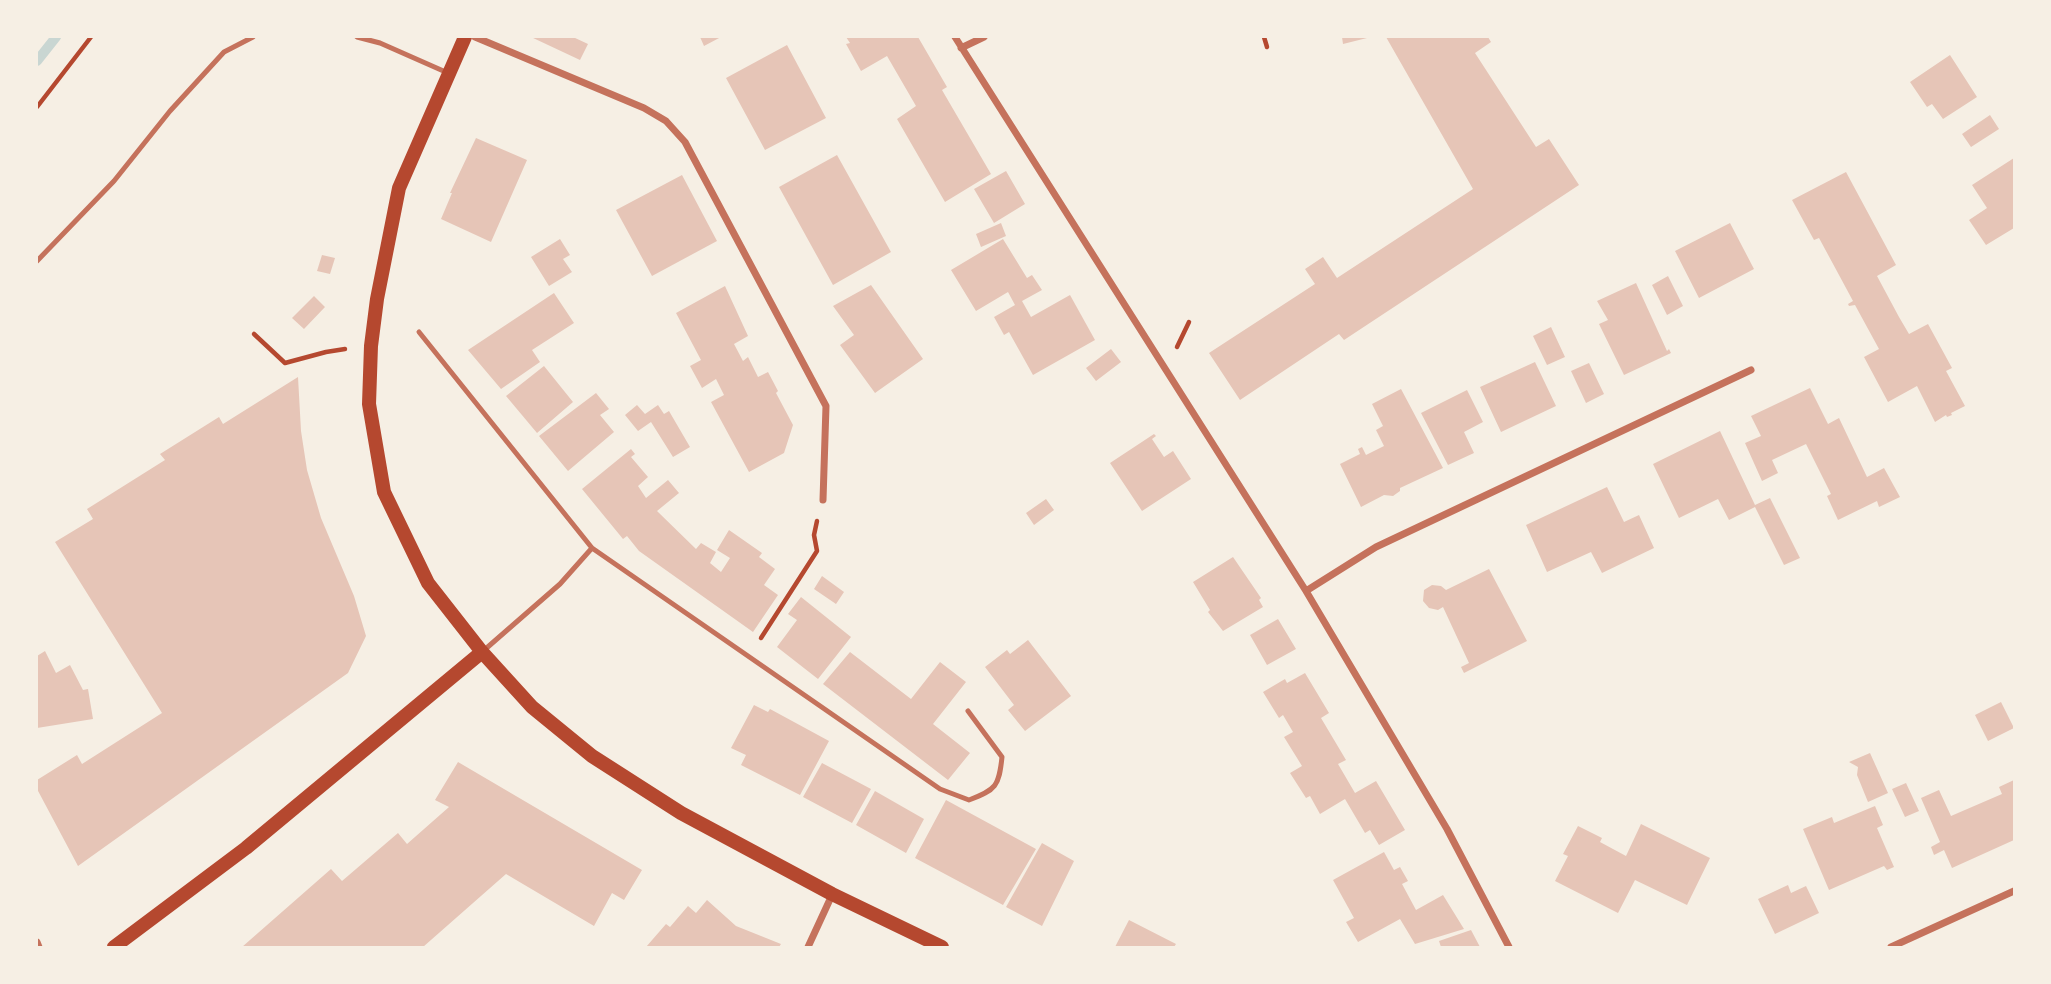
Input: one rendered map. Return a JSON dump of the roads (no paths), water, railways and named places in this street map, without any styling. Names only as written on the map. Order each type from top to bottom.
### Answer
[{"type":"main road","points":[[465,37],[399,188],[377,299],[371,346],[369,404],[384,492],[428,583],[482,652],[532,706],[592,756],[681,813],[832,894],[942,947]]},
{"type":"main road","points":[[114,947],[246,848],[482,652]]},
{"type":"street","points":[[475,37],[644,108],[666,121],[685,142],[826,406],[823,500]]},
{"type":"street","points":[[955,37],[1306,591],[1447,829],[1510,947]]},
{"type":"street","points":[[961,48],[984,37]]},
{"type":"street","points":[[1306,591],[1376,547],[1751,370]]},
{"type":"street","points":[[1891,947],[2014,891]]},
{"type":"street","points":[[808,947],[832,894]]},
{"type":"street","points":[[37,942],[39,947]]},
{"type":"lane","points":[[37,261],[114,181],[170,111],[224,52],[253,37]]},
{"type":"lane","points":[[357,37],[380,43],[448,73]]},
{"type":"lane","points":[[419,332],[592,548],[940,789],[969,800],[988,792],[1000,780],[1002,757],[968,711]]},
{"type":"lane","points":[[482,652],[560,584],[592,548]]},
{"type":"waterway","points":[[37,61],[56,37]]}]
